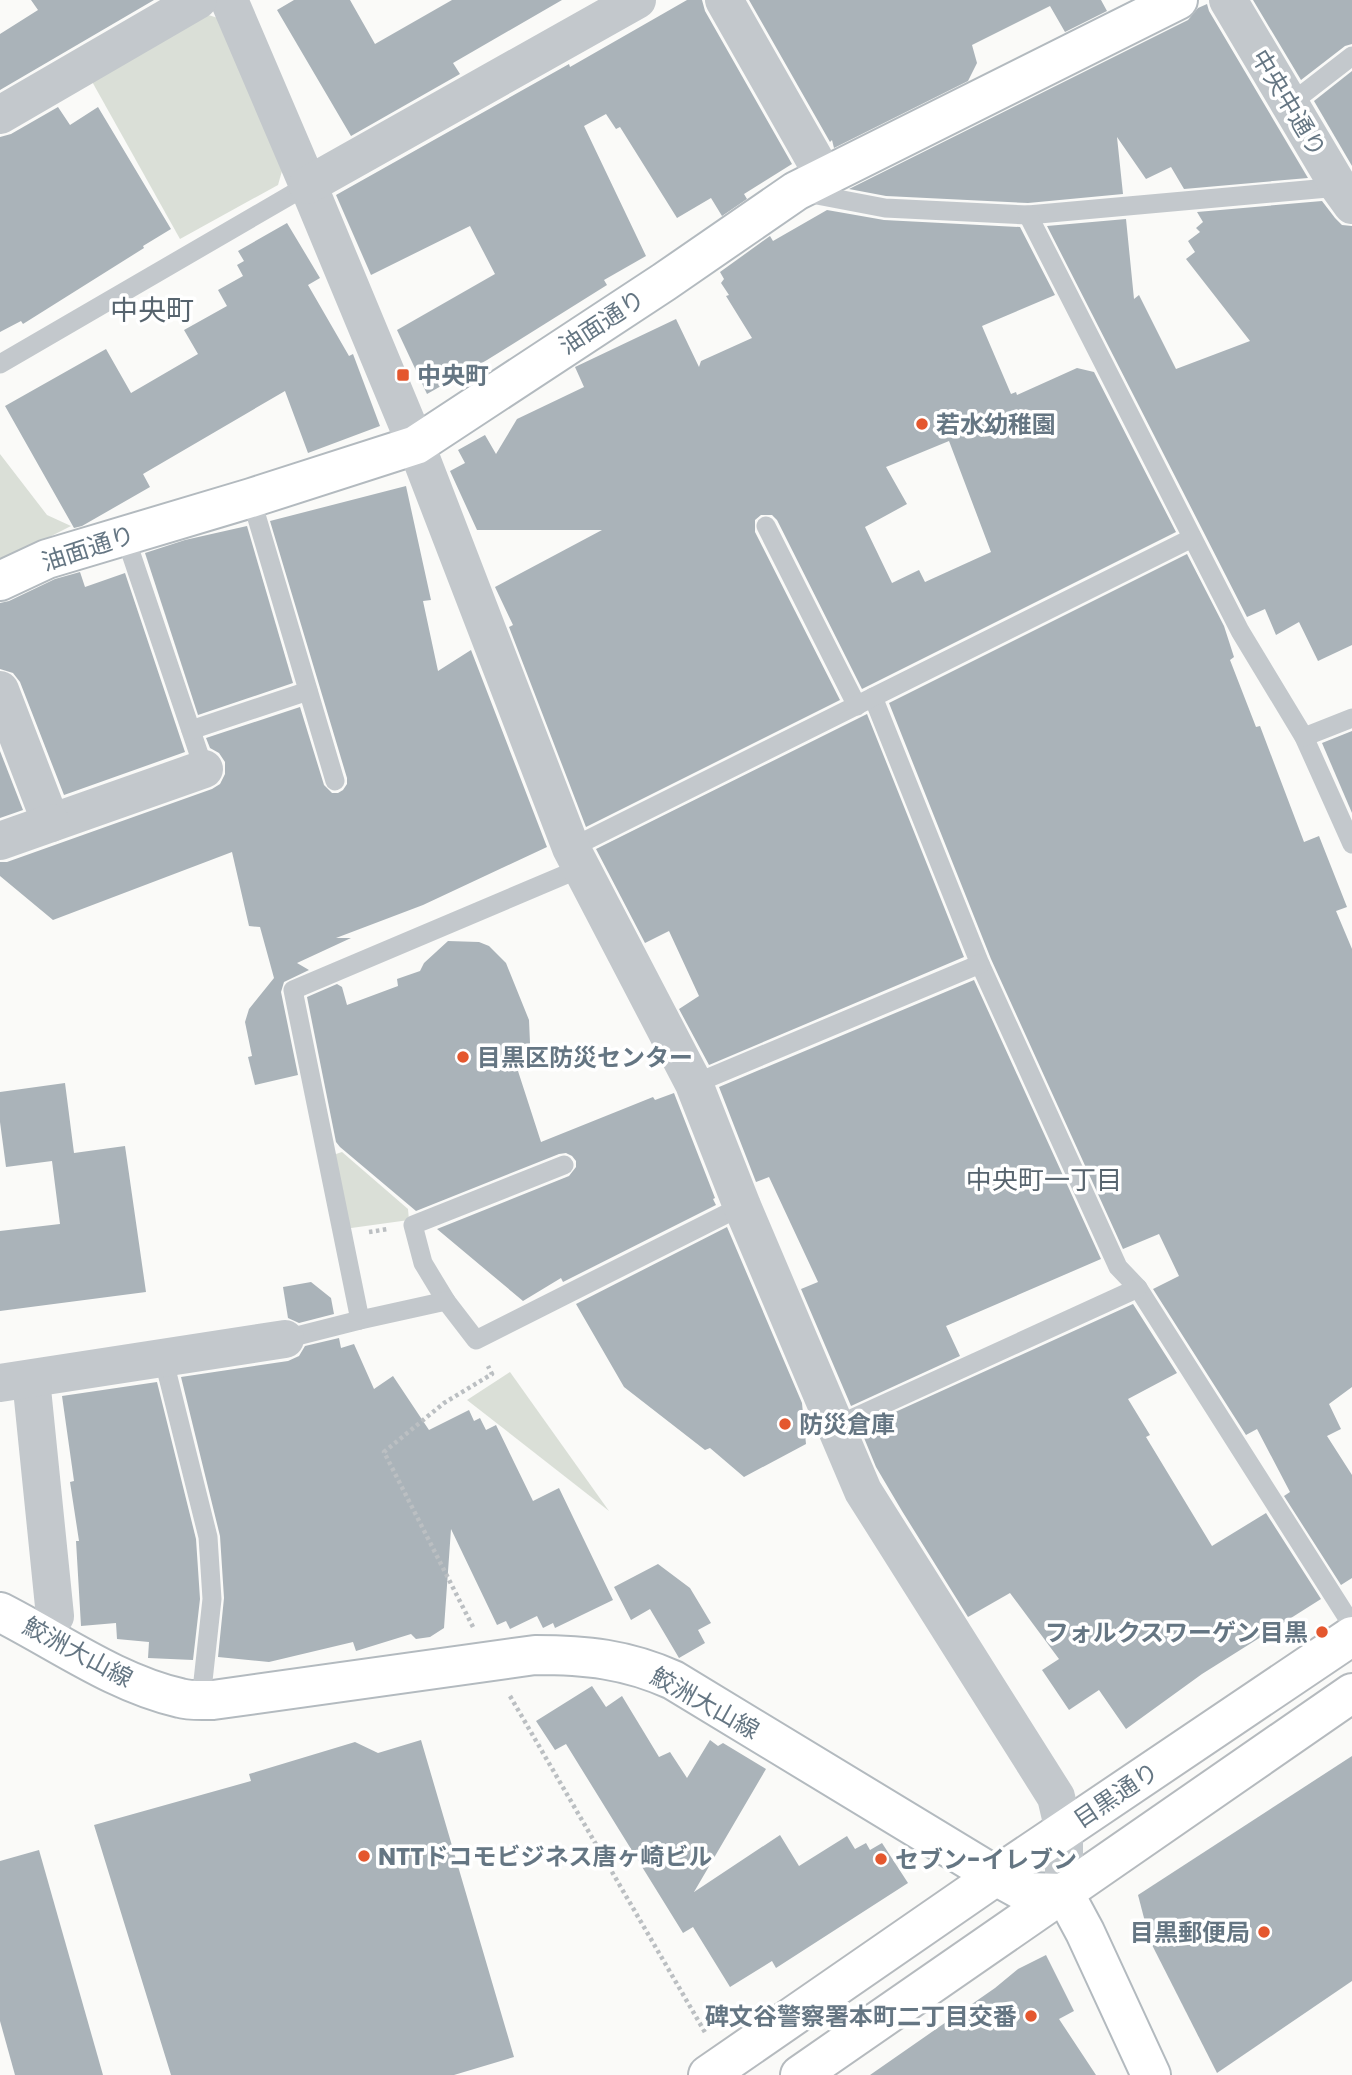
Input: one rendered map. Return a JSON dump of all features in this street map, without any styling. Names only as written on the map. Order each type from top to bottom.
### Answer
[{"type":"main road","name":"油面通り","points":[[0,582],[47,559],[416,445],[810,184],[1178,0]]},
{"type":"main road","name":"鮫洲大山線","points":[[0,1612],[41,1632],[126,1681],[183,1699],[213,1700],[535,1656],[579,1656],[649,1669],[673,1679],[1025,1892],[1064,1893]]},
{"type":"main road","name":"目黒通り","points":[[715,2070],[996,1876],[1352,1636]]},
{"type":"main road","name":"目黒通り","points":[[800,2075],[1352,1693]]},
{"type":"main road","points":[[1064,1893],[1085,1932],[1151,2075]]},
{"type":"street","points":[[0,115],[198,0]]},
{"type":"street","points":[[229,0],[416,445],[576,858],[694,1084],[742,1206],[863,1491],[1056,1797],[1064,1831],[1064,1893]]},
{"type":"street","points":[[308,185],[637,0]]},
{"type":"street","points":[[723,0],[810,184]]},
{"type":"street","name":"中央中通り","points":[[1228,0],[1346,196]]},
{"type":"street","points":[[0,690],[51,823]]},
{"type":"street","points":[[0,841],[204,769]]},
{"type":"street","points":[[41,1632],[55,1616],[16,1381],[285,1339]]},
{"type":"lane","points":[[1290,104],[1352,56]]},
{"type":"lane","points":[[810,184],[885,208],[1028,215],[1346,196]]},
{"type":"lane","points":[[0,364],[308,185]]},
{"type":"lane","points":[[1028,215],[1240,631],[1304,737],[1352,844]]},
{"type":"lane","points":[[251,498],[335,781]]},
{"type":"lane","points":[[766,526],[865,701],[980,964],[1118,1267],[1138,1288],[1352,1625]]},
{"type":"lane","points":[[125,536],[204,769]]},
{"type":"lane","points":[[360,1320],[292,990],[576,858],[865,701],[1192,538]]},
{"type":"lane","points":[[191,730],[308,691]]},
{"type":"lane","points":[[1304,737],[1352,718]]},
{"type":"lane","points":[[694,1084],[980,964]]},
{"type":"lane","points":[[564,1165],[413,1224],[423,1263],[446,1301],[476,1340],[742,1206]]},
{"type":"lane","points":[[837,1430],[847,1421],[1138,1288]]},
{"type":"lane","points":[[285,1339],[446,1301]]},
{"type":"lane","points":[[163,1357],[208,1537],[212,1599],[201,1699]]},
{"type":"path","points":[[343,1236],[413,1224]]},
{"type":"path","points":[[476,1340],[492,1374],[444,1403],[384,1452],[491,1661],[715,2070]]},
{"type":"shaded area","points":[[202,13],[218,18],[284,164],[278,185],[180,239],[90,78]]},
{"type":"shaded area","points":[[0,454],[47,515],[71,526],[0,562]]},
{"type":"shaded area","points":[[342,1152],[408,1209],[409,1220],[344,1229],[330,1156]]},
{"type":"shaded area","points":[[510,1372],[609,1511],[467,1400]]},
{"type":"building","points":[[31,0],[154,0],[0,90],[0,34],[38,10]]},
{"type":"building","points":[[294,0],[350,0],[375,44],[452,0],[562,0],[453,63],[460,74],[351,136],[277,10]]},
{"type":"building","points":[[687,0],[702,0],[705,11],[792,164],[744,194],[747,199],[722,216],[711,198],[677,218],[620,127],[616,129],[606,114],[584,126],[646,256],[604,280],[607,285],[427,394],[397,330],[495,274],[470,226],[371,275],[336,195]]},
{"type":"building","points":[[749,0],[1101,0],[1107,11],[1065,32],[1050,6],[972,45],[977,63],[968,81],[834,148],[832,140],[830,142]]},
{"type":"building","points":[[1253,0],[1352,0],[1352,44],[1345,46],[1301,80]]},
{"type":"building","points":[[1207,4],[1308,178],[1184,189],[1171,167],[1146,179],[1117,137],[1123,194],[1028,203],[886,196],[849,189],[1188,20],[1198,8]]},
{"type":"building","points":[[1352,71],[1352,166],[1314,101]]},
{"type":"building","points":[[58,107],[70,125],[98,107],[171,229],[23,324],[21,321],[0,332],[0,137],[11,134]]},
{"type":"building","points":[[1322,201],[1342,225],[1352,226],[1352,645],[1318,661],[1299,622],[1276,635],[1265,609],[1247,617],[1047,226],[1126,219],[1134,299],[1139,295],[1176,369],[1250,341],[1186,259],[1195,252],[1188,241],[1200,232],[1196,228],[1203,222],[1197,212]]},
{"type":"building","points":[[827,210],[884,220],[1020,227],[1055,295],[982,326],[1011,394],[1016,392],[1017,395],[1077,368],[1094,372],[1176,532],[862,689],[777,520],[772,515],[761,515],[755,520],[755,532],[840,700],[586,827],[509,627],[513,625],[495,587],[602,530],[477,530],[450,471],[465,463],[458,450],[485,435],[496,454],[517,419],[584,387],[575,367],[676,319],[699,367],[701,361],[752,338],[726,296],[729,295],[721,283],[724,279],[720,272],[770,236],[773,241]],"holes":[[[949,441],[991,552],[925,582],[919,570],[892,583],[865,527],[907,504],[886,467]]]},
{"type":"building","points":[[287,223],[320,278],[308,285],[349,356],[353,354],[380,426],[308,453],[285,391],[143,474],[150,487],[74,528],[5,406],[106,349],[131,393],[198,354],[184,330],[227,306],[218,290],[243,276],[237,265],[244,261],[238,251]]},
{"type":"building","points":[[406,486],[431,600],[423,601],[438,671],[471,650],[547,847],[423,905],[336,938],[351,938],[297,963],[309,970],[284,982],[281,992],[298,1075],[255,1085],[248,1057],[252,1056],[245,1022],[249,1009],[274,978],[260,927],[249,926],[232,852],[53,920],[0,876],[0,862],[7,862],[212,789],[220,784],[225,774],[225,762],[219,753],[210,748],[206,738],[300,707],[324,785],[332,793],[343,790],[347,778],[270,521]]},
{"type":"building","points":[[247,526],[293,683],[198,715],[145,553],[185,540]]},
{"type":"building","points":[[1187,554],[1224,626],[1234,657],[1230,660],[1256,727],[1260,726],[1304,842],[1319,836],[1347,907],[1336,911],[1352,949],[1352,1387],[1329,1404],[1341,1429],[1327,1436],[1352,1475],[1352,1578],[1341,1585],[1284,1496],[1290,1492],[1257,1429],[1246,1435],[1153,1289],[1179,1276],[1159,1234],[1123,1249],[991,959],[889,703]]},
{"type":"building","points":[[80,572],[85,587],[125,573],[185,752],[64,795],[20,682],[13,673],[0,669],[0,603],[55,579]]},
{"type":"building","points":[[867,714],[964,957],[709,1065],[679,1009],[699,996],[669,931],[645,943],[596,849]]},
{"type":"building","points":[[1352,731],[1352,813],[1322,743]]},
{"type":"building","points":[[0,751],[23,810],[0,818]]},
{"type":"building","points":[[448,941],[479,942],[489,946],[506,963],[529,1020],[530,1043],[518,1071],[541,1142],[653,1097],[655,1100],[674,1093],[716,1205],[563,1282],[561,1278],[523,1301],[437,1229],[569,1176],[576,1167],[572,1156],[559,1154],[416,1211],[340,1147],[336,1142],[307,997],[337,984],[342,987],[347,1005],[398,986],[397,979],[420,971],[424,963]]},
{"type":"building","points":[[974,980],[1101,1259],[946,1326],[960,1356],[851,1406],[801,1289],[818,1282],[769,1177],[756,1182],[719,1087]]},
{"type":"building","points":[[65,1083],[74,1153],[125,1146],[146,1292],[0,1311],[0,1231],[60,1224],[52,1161],[6,1167],[0,1122],[0,1092]]},
{"type":"building","points":[[727,1227],[802,1403],[806,1444],[744,1477],[710,1448],[705,1450],[624,1387],[576,1304]]},
{"type":"building","points":[[311,1282],[331,1298],[334,1314],[299,1323],[288,1318],[283,1287]]},
{"type":"building","points":[[1133,1304],[1177,1373],[1128,1399],[1150,1435],[1146,1437],[1212,1546],[1266,1513],[1321,1599],[1202,1674],[1126,1729],[1099,1690],[1069,1710],[1042,1670],[1059,1659],[1010,1593],[968,1617],[876,1467],[860,1428]]},
{"type":"building","points":[[339,1338],[341,1348],[354,1344],[374,1389],[393,1376],[429,1430],[469,1410],[474,1421],[480,1418],[486,1430],[496,1425],[533,1501],[559,1488],[613,1600],[555,1628],[553,1623],[543,1628],[537,1616],[510,1629],[506,1621],[497,1625],[451,1529],[444,1628],[430,1637],[416,1639],[411,1634],[356,1651],[353,1642],[269,1662],[218,1657],[224,1598],[220,1536],[181,1377],[288,1361],[299,1356],[305,1346]]},
{"type":"building","points":[[157,1382],[196,1539],[200,1599],[193,1660],[148,1658],[149,1642],[117,1639],[116,1623],[81,1626],[76,1541],[79,1541],[62,1396]]},
{"type":"building","points":[[658,1564],[690,1588],[711,1623],[698,1630],[705,1643],[679,1658],[650,1609],[631,1620],[614,1587]]},
{"type":"building","points":[[592,1686],[606,1707],[622,1696],[659,1757],[670,1752],[687,1778],[710,1740],[718,1746],[723,1743],[766,1769],[694,1892],[780,1835],[799,1866],[847,1836],[855,1849],[866,1843],[870,1850],[882,1843],[908,1883],[776,1968],[772,1961],[730,1987],[693,1927],[683,1933],[566,1744],[555,1750],[536,1721]]},
{"type":"building","name":"NTTドコモビジネス唐ヶ崎ビル","points":[[421,1740],[514,2057],[454,2075],[171,2075],[94,1825],[251,1781],[249,1774],[355,1742],[378,1753]]},
{"type":"building","points":[[1352,1756],[1352,1981],[1217,2073],[1150,1941],[1138,1895]]},
{"type":"building","points":[[39,1850],[103,2075],[15,2075],[0,2021],[0,1861]]},
{"type":"building","points":[[1046,1955],[1074,2011],[1059,2019],[1096,2075],[870,2075],[1018,1969]]},
{"type":"place","name":"中央町","points":[[403,375]]},
{"type":"place","name":"若水幼稚園","points":[[922,424]]},
{"type":"place","name":"目黒区防災センター","points":[[463,1057]]},
{"type":"place","name":"防災倉庫","points":[[785,1424]]},
{"type":"place","name":"フォルクスワーゲン目黒","points":[[1322,1632]]},
{"type":"place","name":"NTTドコモビジネス唐ヶ崎ビル","points":[[364,1856]]},
{"type":"place","name":"セブン-イレブン","points":[[881,1859]]},
{"type":"place","name":"目黒郵便局","points":[[1264,1932]]},
{"type":"place","name":"碑文谷警察署本町二丁目交番","points":[[1031,2016]]},
{"type":"district","name":"中央町","points":[[152,310]]},
{"type":"district","name":"中央町一丁目","points":[[1044,1180]]}]
